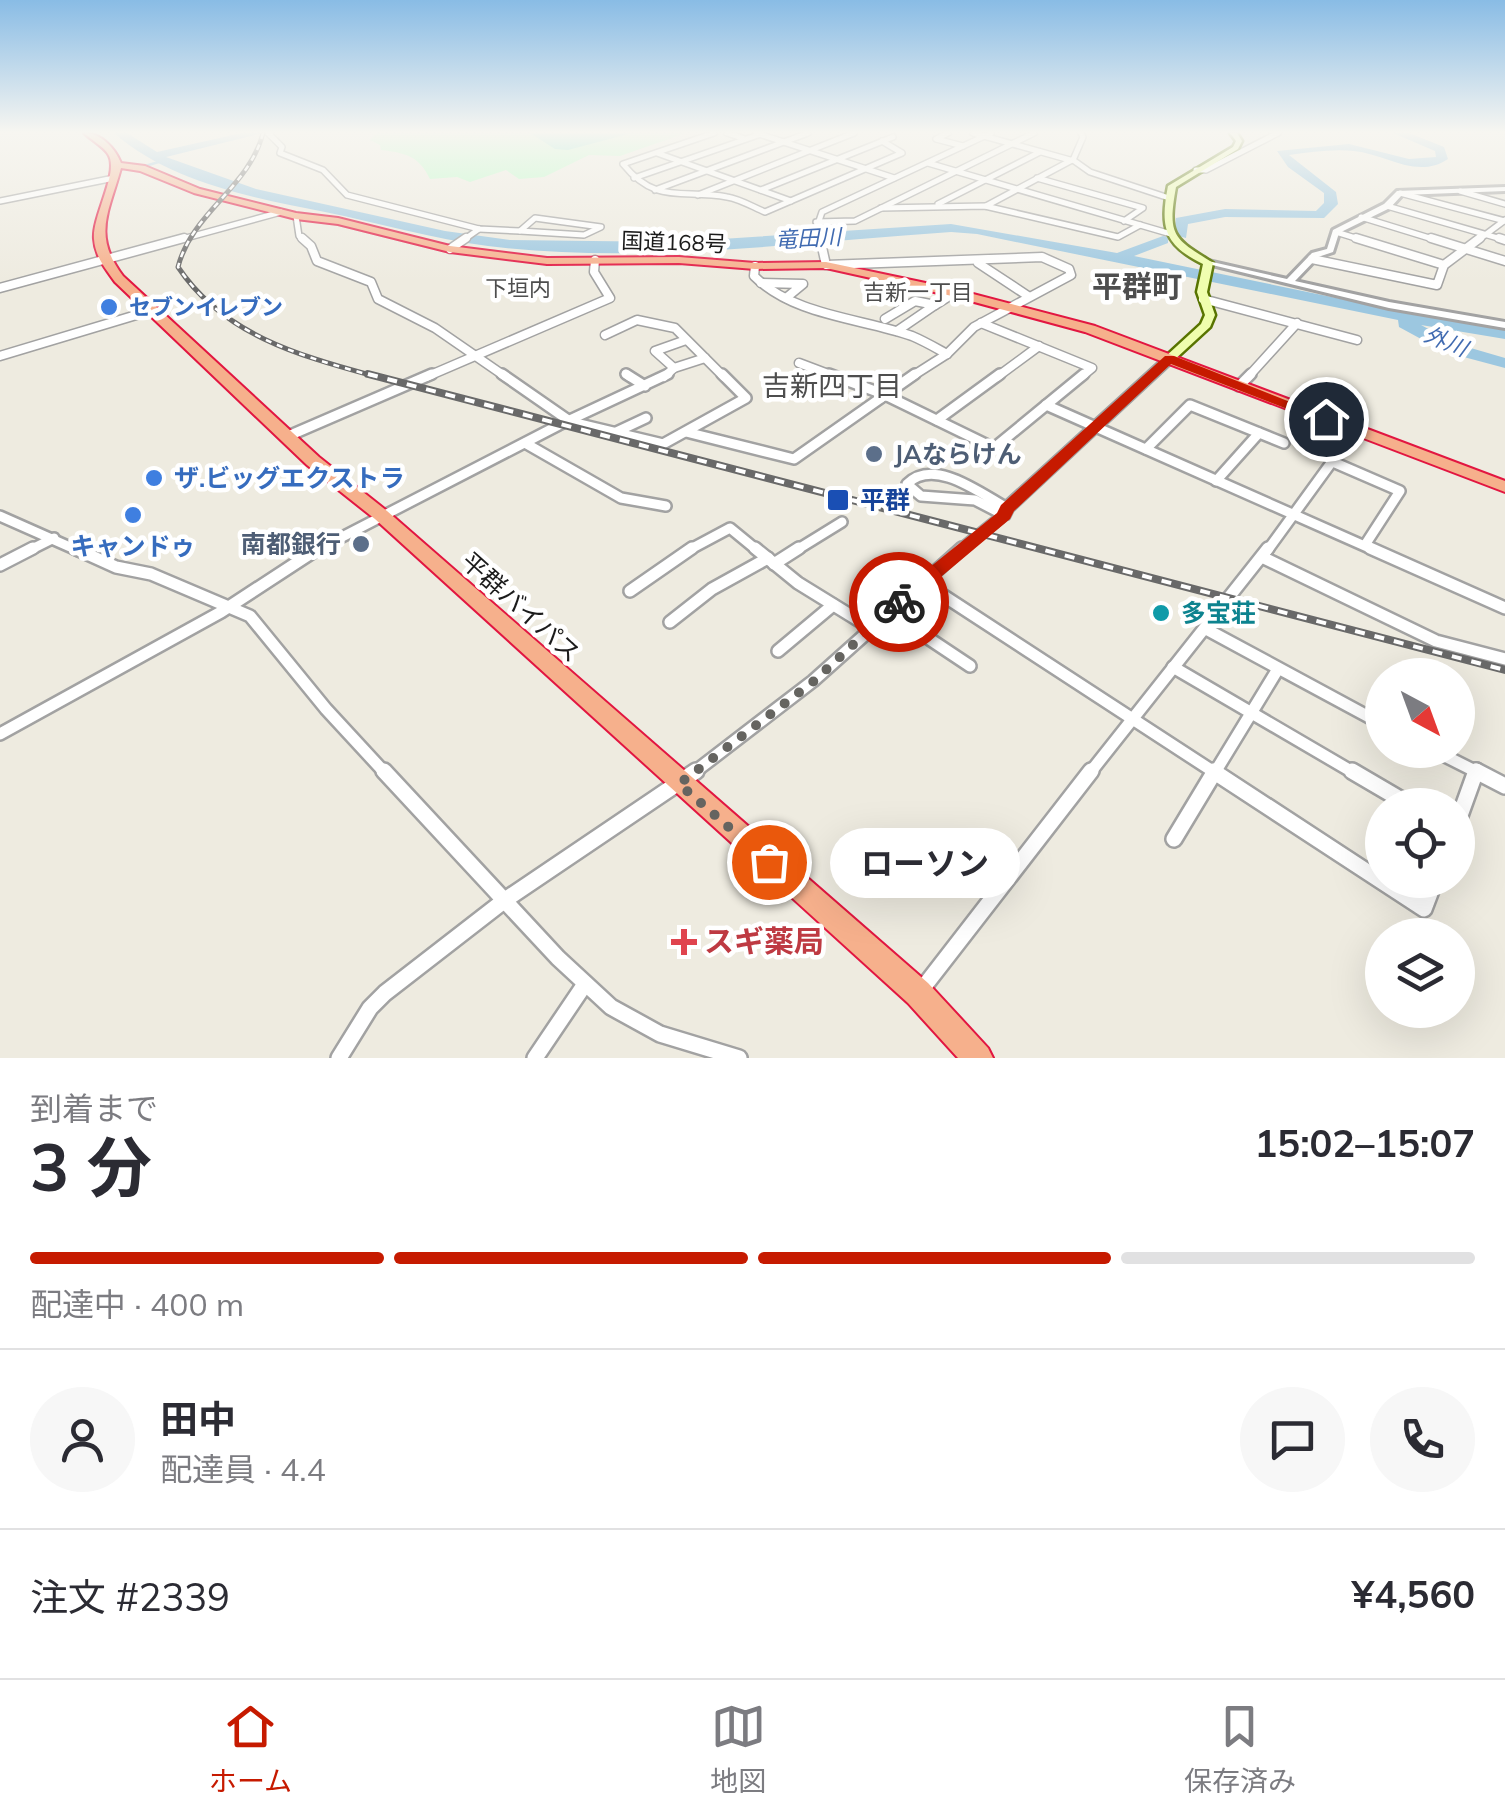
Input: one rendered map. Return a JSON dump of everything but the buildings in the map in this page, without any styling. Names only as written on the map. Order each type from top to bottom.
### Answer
[{"type":"highway","points":[[104,261],[98,225],[112,182]]},
{"type":"highway","name":"国道168号","points":[[176,182],[296,216],[548,261],[826,265],[1008,306],[1068,322],[1505,486]]},
{"type":"highway","name":"平群バイパス","points":[[104,261],[286,437],[381,515],[918,994],[978,1058]]},
{"type":"main road","points":[[1170,359],[1206,324],[1210,315],[1203,299],[1208,266],[1182,251],[1171,234],[1169,198],[1172,186],[1177,182]]},
{"type":"street","points":[[0,201],[75,182]]},
{"type":"street","points":[[335,182],[347,194],[479,229],[518,232],[584,235],[601,226],[536,218],[518,232]]},
{"type":"street","points":[[641,182],[654,190],[692,197],[728,197],[765,212],[833,182]]},
{"type":"street","points":[[654,190],[675,182]]},
{"type":"street","points":[[692,197],[728,182]]},
{"type":"street","points":[[740,182],[791,201]]},
{"type":"street","points":[[761,190],[780,182]]},
{"type":"street","points":[[686,432],[794,459],[883,394],[947,354],[981,323],[1071,275],[1069,268],[1042,257],[826,265],[816,225],[822,212],[886,182]]},
{"type":"street","points":[[932,207],[981,182]]},
{"type":"street","points":[[994,182],[1171,234]]},
{"type":"street","points":[[985,206],[1030,182]]},
{"type":"street","points":[[1053,182],[1143,208],[1124,220]]},
{"type":"street","points":[[1122,182],[1169,198]]},
{"type":"street","points":[[816,225],[855,221],[932,183],[963,192]]},
{"type":"street","points":[[1289,282],[1312,259],[1330,250],[1336,232],[1387,206],[1400,193],[1505,189]]},
{"type":"street","points":[[1460,191],[1505,204]]},
{"type":"street","points":[[1400,193],[1505,221]]},
{"type":"street","points":[[881,208],[985,206],[1118,237],[1140,225]]},
{"type":"street","points":[[1387,206],[1505,240]]},
{"type":"street","points":[[0,288],[281,212]]},
{"type":"street","points":[[296,216],[299,236],[310,246],[317,261],[371,282],[378,299],[435,328],[570,422],[663,444],[746,398],[675,328],[637,320],[608,333],[624,339]]},
{"type":"street","points":[[1361,217],[1505,261]]},
{"type":"street","points":[[1312,259],[1437,285],[1444,265],[1505,221]]},
{"type":"street","points":[[454,246],[479,229]]},
{"type":"street","points":[[1336,232],[1444,265]]},
{"type":"street","points":[[286,437],[610,298],[594,272],[595,260]]},
{"type":"street","points":[[978,262],[1028,296]]},
{"type":"street","points":[[755,266],[754,276],[760,283],[786,298],[897,332],[947,354]]},
{"type":"street","points":[[1208,266],[1505,326]]},
{"type":"street","points":[[760,283],[802,284],[786,298]]},
{"type":"street","points":[[897,332],[954,294]]},
{"type":"street","points":[[1203,299],[1357,340]]},
{"type":"street","points":[[885,319],[915,301],[935,305]]},
{"type":"street","points":[[0,356],[153,310]]},
{"type":"street","points":[[799,363],[883,394],[994,448],[1092,368],[981,323]]},
{"type":"street","points":[[1239,386],[1288,338],[1297,323]]},
{"type":"street","points":[[674,368],[655,351],[686,340]]},
{"type":"street","points":[[937,420],[1039,346]]},
{"type":"street","points":[[0,734],[221,612],[228,604],[381,515],[645,386],[674,368],[705,358]]},
{"type":"street","points":[[339,1058],[370,1008],[385,993],[505,900],[679,784],[814,681],[1170,359]]},
{"type":"street","points":[[626,374],[645,386]]},
{"type":"street","points":[[1046,405],[1505,608]]},
{"type":"street","points":[[1146,449],[1190,405],[1284,444]]},
{"type":"street","points":[[613,434],[646,418]]},
{"type":"street","points":[[918,994],[1206,629],[1355,430]]},
{"type":"street","points":[[1216,481],[1259,433]]},
{"type":"street","points":[[524,443],[621,498],[666,506]]},
{"type":"street","points":[[1333,462],[1400,490],[1365,545]]},
{"type":"street","points":[[930,473],[962,484],[1005,512],[976,500],[942,500],[915,494],[906,484],[915,474],[930,473]]},
{"type":"street","points":[[0,516],[116,567],[150,574],[250,616],[326,709],[585,984],[611,1007],[660,1034],[738,1058]]},
{"type":"street","points":[[670,622],[712,589],[842,522]]},
{"type":"street","points":[[630,591],[672,559],[730,528],[771,561],[871,628]]},
{"type":"street","points":[[0,565],[54,538]]},
{"type":"street","points":[[1262,556],[1436,641],[1505,659]]},
{"type":"street","points":[[922,581],[1365,871]]},
{"type":"street","points":[[778,651],[833,604]]},
{"type":"street","points":[[889,612],[970,666]]},
{"type":"street","points":[[1206,629],[1365,715]]},
{"type":"street","points":[[1173,668],[1381,788]]},
{"type":"street","points":[[1174,839],[1278,669]]},
{"type":"street","points":[[1470,768],[1505,786]]},
{"type":"street","points":[[1470,788],[1476,771]]},
{"type":"street","points":[[1407,898],[1424,909],[1428,898]]},
{"type":"street","points":[[535,1058],[585,984]]},
{"type":"waterway","name":"竜田川","points":[[219,182],[445,235],[565,247],[730,243],[951,228],[977,230],[1505,334]]},
{"type":"waterway","points":[[1181,235],[1181,221],[1225,213],[1319,215],[1331,204],[1330,192],[1317,182]]},
{"type":"waterway","points":[[1119,257],[1163,240]]},
{"type":"waterway","name":"外川","points":[[1405,323],[1451,348],[1505,363]]},
{"type":"railway","points":[[235,182],[195,231],[178,267],[197,291],[241,327],[320,361],[377,377]]},
{"type":"railway","points":[[368,374],[1505,670]]},
{"type":"way so far","points":[[769,862],[679,784],[814,681],[899,602]]},
{"type":"place","name":"セブンイレブン","points":[[109,307]]},
{"type":"place","name":"JAならけん","points":[[874,454]]},
{"type":"place","name":"ザ.ビッグエクストラ","points":[[154,478]]},
{"type":"place","name":"平群","points":[[838,500]]},
{"type":"place","name":"キャンドゥ","points":[[133,515]]},
{"type":"place","name":"南都銀行","points":[[361,544]]},
{"type":"place","name":"多宝荘","points":[[1161,613]]},
{"type":"place","name":"ローソン","points":[[769,862]]},
{"type":"place","name":"スギ薬局","points":[[684,942]]},
{"type":"district","name":"平群町","points":[[1137,287]]},
{"type":"district","name":"下垣内","points":[[518,288]]},
{"type":"district","name":"吉新一丁目","points":[[918,292]]},
{"type":"district","name":"吉新四丁目","points":[[832,386]]},
{"type":"route","points":[[899,602],[1004,516],[1006,508],[1170,359],[1326,419]]}]
